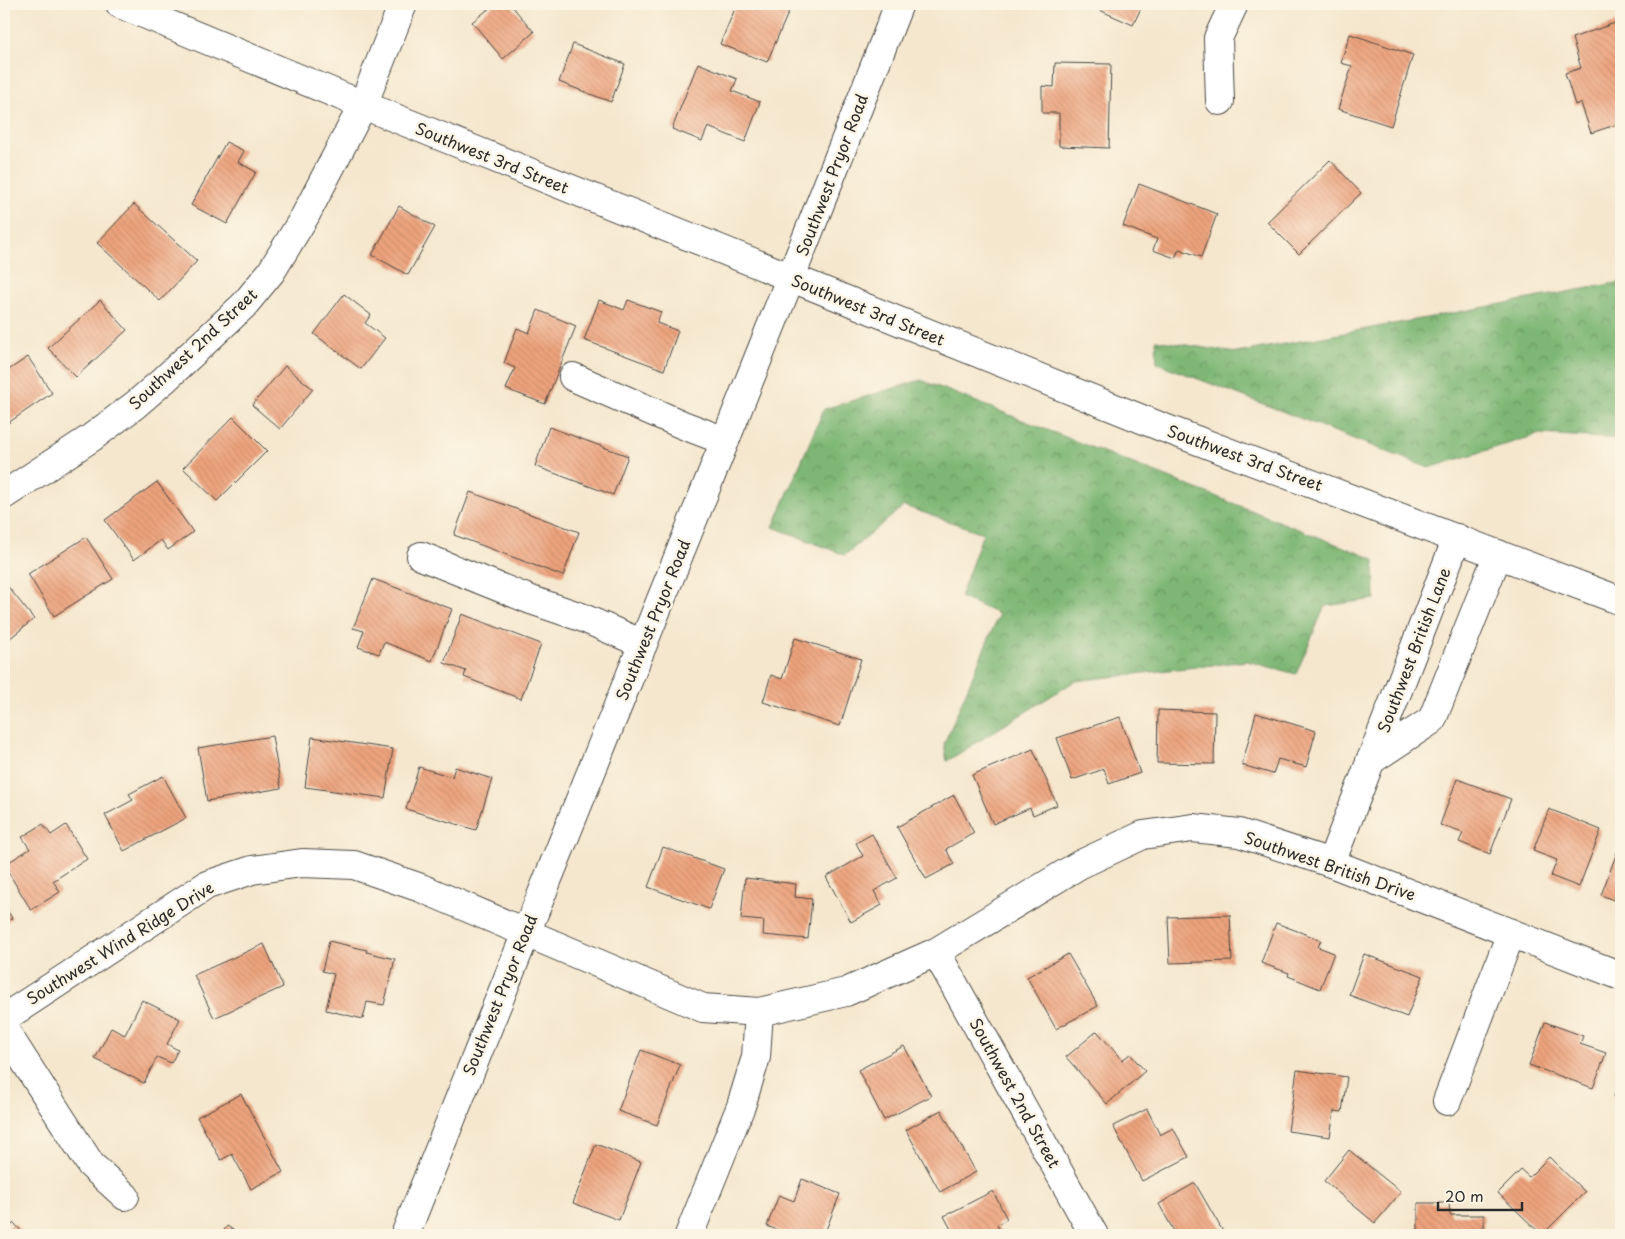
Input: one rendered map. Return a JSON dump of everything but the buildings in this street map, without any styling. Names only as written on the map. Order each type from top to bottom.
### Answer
[{"type":"street","name":"Southwest 3rd Street","points":[[120,4],[791,279],[1159,426],[1621,601]]},
{"type":"street","name":"Southwest 2nd Street","points":[[4,496],[92,438],[135,405],[244,306],[271,272],[295,232],[363,105],[403,4]]},
{"type":"street","name":"Southwest Pryor Road","points":[[405,1235],[791,279],[899,4]]},
{"type":"street","points":[[1220,101],[1218,38],[1234,4]]},
{"type":"street","points":[[573,377],[683,425],[725,441]]},
{"type":"street","name":"Southwest British Lane","points":[[1331,863],[1458,538]]},
{"type":"street","name":"Southwest British Lane","points":[[1370,761],[1432,720],[1498,554]]},
{"type":"street","points":[[421,556],[531,600],[581,617],[643,644]]},
{"type":"street","name":"Southwest British Drive","points":[[759,1012],[846,992],[936,952],[1079,865],[1142,835],[1193,828],[1239,833],[1331,863],[1621,976]]},
{"type":"street","name":"Southwest Wind Ridge Drive","points":[[4,1018],[207,885],[252,870],[302,863],[354,865],[421,888],[525,934]]},
{"type":"street","points":[[1447,1101],[1511,933]]},
{"type":"street","points":[[525,934],[703,1008],[759,1012],[756,1057],[741,1106],[689,1235]]},
{"type":"street","name":"Southwest 2nd Street","points":[[936,952],[1094,1235]]},
{"type":"street","points":[[4,1029],[91,1166],[125,1196]]},
{"type":"green space","points":[[1621,282],[1621,439],[1540,434],[1429,468],[1157,363],[1156,340],[1236,353]]},
{"type":"green space","points":[[921,380],[1374,559],[1375,599],[1325,606],[1296,674],[1247,661],[1075,681],[947,761],[944,744],[999,614],[960,597],[983,533],[904,506],[845,555],[773,527],[824,409]]}]
